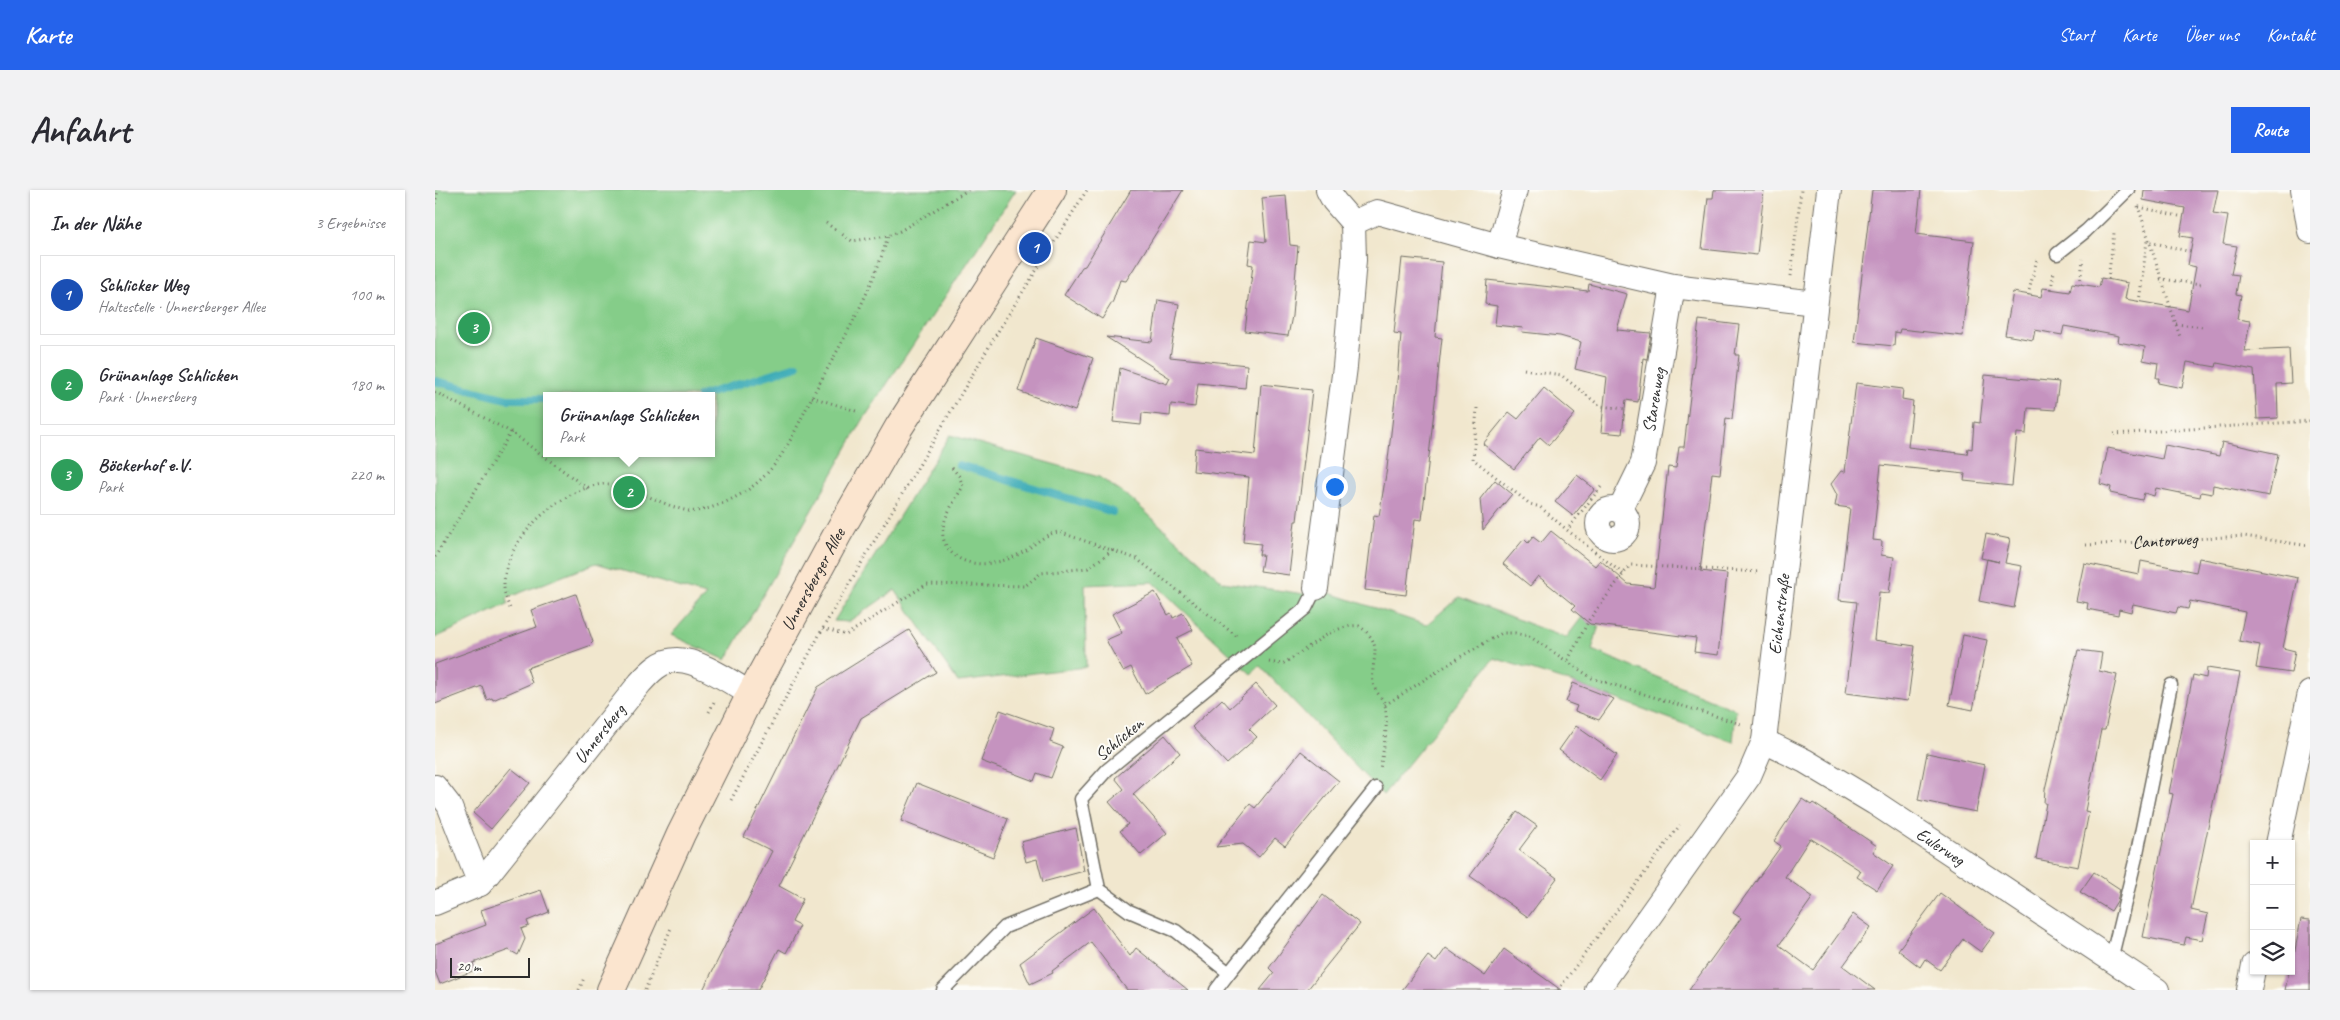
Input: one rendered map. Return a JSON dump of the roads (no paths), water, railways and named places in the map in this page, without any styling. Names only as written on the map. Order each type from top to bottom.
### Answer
[{"type":"main road","name":"Unnersberger Allee","points":[[611,990],[681,834],[751,694],[837,535],[899,427],[1052,190]]},
{"type":"street","points":[[1315,588],[1345,367],[1354,260],[1353,223],[1334,201],[1328,190]]},
{"type":"street","points":[[1499,246],[1515,190]]},
{"type":"street","name":"Eichenstraße","points":[[1597,990],[1749,776],[1764,741],[1829,190]]},
{"type":"street","points":[[2303,190],[2310,231]]},
{"type":"street","points":[[1353,223],[1377,212],[1499,246],[1673,286],[1815,303]]},
{"type":"street","name":"Starenweg","points":[[1620,510],[1643,463],[1673,286]]},
{"type":"street","name":"Unnersberg","points":[[435,903],[480,884],[640,683],[660,665],[670,661],[682,661],[704,668],[751,694]]},
{"type":"street","points":[[2279,840],[2310,693]]},
{"type":"street","name":"Eulerweg","points":[[1764,741],[1805,761],[1875,803],[2157,990]]},
{"type":"street","points":[[435,787],[449,804],[480,884]]},
{"type":"street","points":[[2249,990],[2252,975]]},
{"type":"lane","points":[[2057,254],[2086,231],[2118,200],[2131,194]]},
{"type":"lane","name":"Schlicken","points":[[1099,889],[1081,799],[1107,770],[1306,608],[1315,588]]},
{"type":"lane","points":[[2111,960],[2137,853],[2171,685]]},
{"type":"lane","points":[[1216,990],[1376,788]]},
{"type":"lane","points":[[943,990],[1005,927],[1099,889],[1129,911],[1176,931],[1229,973]]},
{"type":"waterway","points":[[713,392],[797,366]]},
{"type":"waterway","points":[[435,381],[507,399],[543,399]]},
{"type":"waterway","points":[[959,465],[1113,512]]},
{"type":"place","name":"Schlicker Weg","points":[[1035,248]]},
{"type":"place","name":"Böckerhof e.V.","points":[[474,328]]},
{"type":"place","name":"Grünanlage Schlicken","points":[[629,492]]}]
